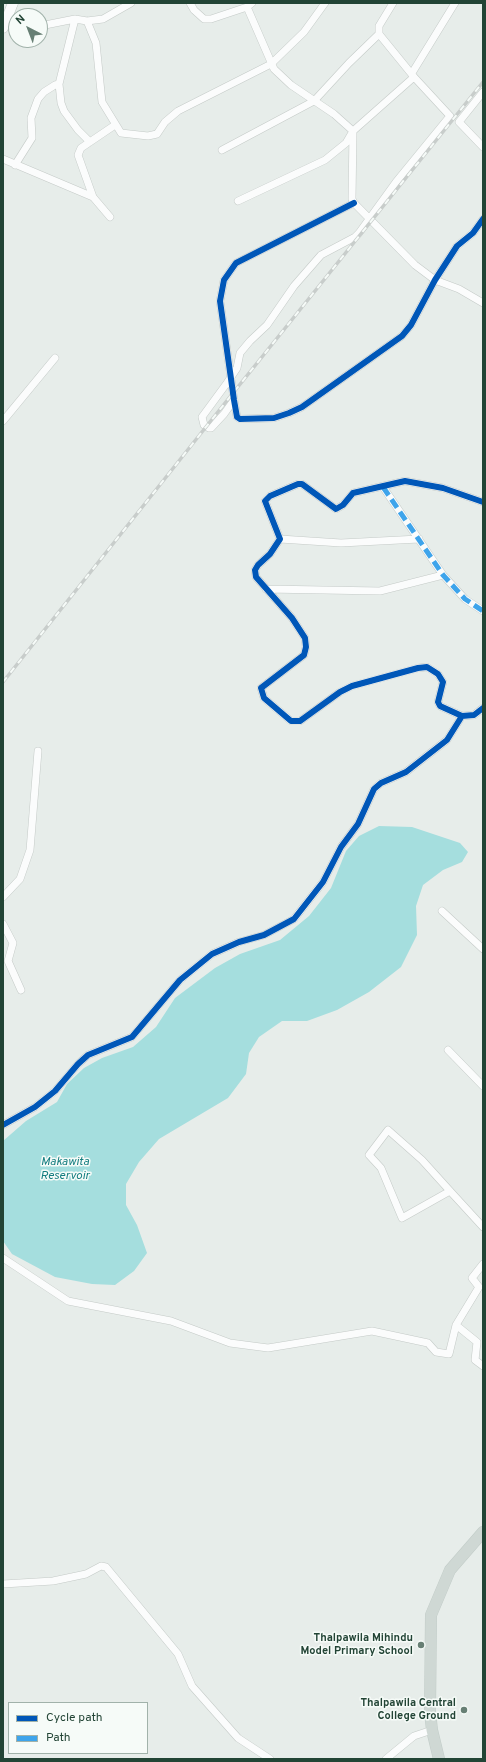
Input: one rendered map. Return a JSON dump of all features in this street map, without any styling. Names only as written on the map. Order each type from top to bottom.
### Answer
[{"type":"main road","points":[[439,1759],[432,1730],[430,1712],[431,1615],[450,1570],[483,1532]]},
{"type":"street","points":[[48,25],[75,20],[87,21],[103,19],[131,3]]},
{"type":"street","points":[[190,3],[194,10],[204,19],[211,19],[249,5],[274,69],[292,85],[334,114],[353,131],[352,199],[354,203],[415,265],[435,280],[459,289],[483,303]]},
{"type":"street","points":[[87,21],[96,43],[102,102],[121,132],[148,136],[157,134],[165,122],[178,111],[271,64],[304,32],[325,3]]},
{"type":"street","points":[[234,400],[211,428],[204,425],[202,417],[237,368],[240,353],[267,325],[304,273],[328,250],[355,237],[396,182],[450,116],[379,34],[379,26],[393,3]]},
{"type":"street","points":[[238,201],[325,160],[346,143],[353,131],[413,75],[455,3]]},
{"type":"street","points":[[75,20],[60,84],[61,103],[64,111],[78,130],[90,142]]},
{"type":"street","points":[[222,150],[314,101],[349,63],[379,34]]},
{"type":"street","points":[[16,165],[32,138],[31,118],[38,99],[44,92],[55,85],[60,84]]},
{"type":"street","points":[[483,92],[458,122],[483,147]]},
{"type":"street","points":[[110,217],[93,197],[78,155],[81,148],[115,124]]},
{"type":"street","points":[[3,159],[93,197]]},
{"type":"street","points":[[354,203],[236,263],[224,280],[220,301],[230,378],[237,417],[240,419],[274,418],[289,414],[302,407],[402,336],[411,325],[435,280],[457,246],[474,233],[483,219]]},
{"type":"street","points":[[3,421],[55,358]]},
{"type":"street","points":[[280,539],[265,501],[270,496],[298,484],[302,484],[336,509],[343,505],[353,493],[405,481],[443,488],[483,502]]},
{"type":"street","points":[[383,487],[443,575],[465,599],[483,611]]},
{"type":"street","points":[[280,539],[341,542],[418,539]]},
{"type":"street","points":[[280,539],[270,554],[258,565],[255,570],[256,577],[292,618],[305,638],[306,647],[304,655],[261,688],[264,698],[291,721],[300,721],[340,692],[352,686],[418,668],[427,667],[438,674],[443,682],[438,702],[440,706],[462,716],[474,715],[483,708]]},
{"type":"street","points":[[266,589],[380,591],[443,575]]},
{"type":"street","points":[[3,1125],[34,1107],[55,1091],[78,1064],[88,1055],[132,1037],[180,980],[212,954],[240,942],[264,935],[294,919],[323,882],[341,847],[358,824],[374,789],[406,772],[446,740],[462,716]]},
{"type":"street","points":[[3,897],[20,878],[30,850],[38,751]]},
{"type":"street","points":[[442,911],[483,949]]},
{"type":"street","points":[[3,924],[13,943],[8,961],[21,990]]},
{"type":"street","points":[[448,1050],[483,1086]]},
{"type":"street","points":[[450,1191],[402,1218],[381,1168],[369,1155],[388,1130],[422,1160],[483,1227]]},
{"type":"street","points":[[3,1258],[68,1301],[171,1322],[230,1343],[268,1348],[372,1331],[428,1343],[436,1352],[449,1354],[456,1325],[479,1287],[472,1278],[483,1264]]},
{"type":"street","points":[[456,1325],[477,1342],[475,1360],[483,1366]]},
{"type":"street","points":[[3,1584],[53,1581],[86,1574],[101,1566],[106,1568],[178,1654],[192,1686],[238,1738],[270,1759]]},
{"type":"street","points":[[386,1759],[414,1736],[432,1730]]},
{"type":"water","name":"Makawita Reservoir","points":[[379,826],[412,827],[460,843],[468,852],[462,862],[443,870],[423,885],[416,906],[417,935],[401,967],[369,992],[337,1010],[307,1021],[282,1021],[259,1037],[249,1053],[246,1074],[228,1098],[159,1139],[139,1162],[126,1184],[126,1205],[137,1225],[147,1253],[134,1271],[115,1285],[92,1284],[55,1277],[12,1254],[3,1241],[3,1141],[26,1121],[57,1102],[67,1084],[84,1068],[102,1058],[133,1047],[156,1027],[175,998],[215,968],[240,954],[280,940],[309,916],[331,888],[346,851],[359,836]]},
{"type":"railway","points":[[3,682],[483,82]]},
{"type":"marked path","points":[[383,487],[443,575],[465,599],[483,611]]},
{"type":"cycle path","points":[[354,203],[236,263],[224,280],[220,301],[234,400],[237,417],[240,419],[274,418],[302,407],[402,336],[411,325],[435,280],[457,246],[473,233],[483,219]]},
{"type":"cycle path","points":[[483,502],[443,488],[405,481],[353,493],[343,505],[336,509],[302,484],[298,484],[270,496],[265,501],[280,539],[270,554],[258,565],[255,570],[256,577],[292,618],[305,638],[306,647],[304,655],[261,688],[264,698],[291,721],[300,721],[340,692],[352,686],[418,668],[427,667],[438,674],[443,682],[438,702],[440,706],[462,716],[474,715],[483,708]]},
{"type":"cycle path","points":[[3,1125],[35,1107],[55,1091],[78,1064],[88,1055],[132,1037],[180,980],[212,954],[239,942],[264,935],[294,919],[323,882],[341,847],[358,824],[374,789],[381,783],[406,772],[447,740],[462,716]]},
{"type":"place","name":"Thalpawila Mihindu Model Primary School","points":[[421,1645]]},
{"type":"place","name":"Thalpawila Central College Ground","points":[[464,1710]]}]
